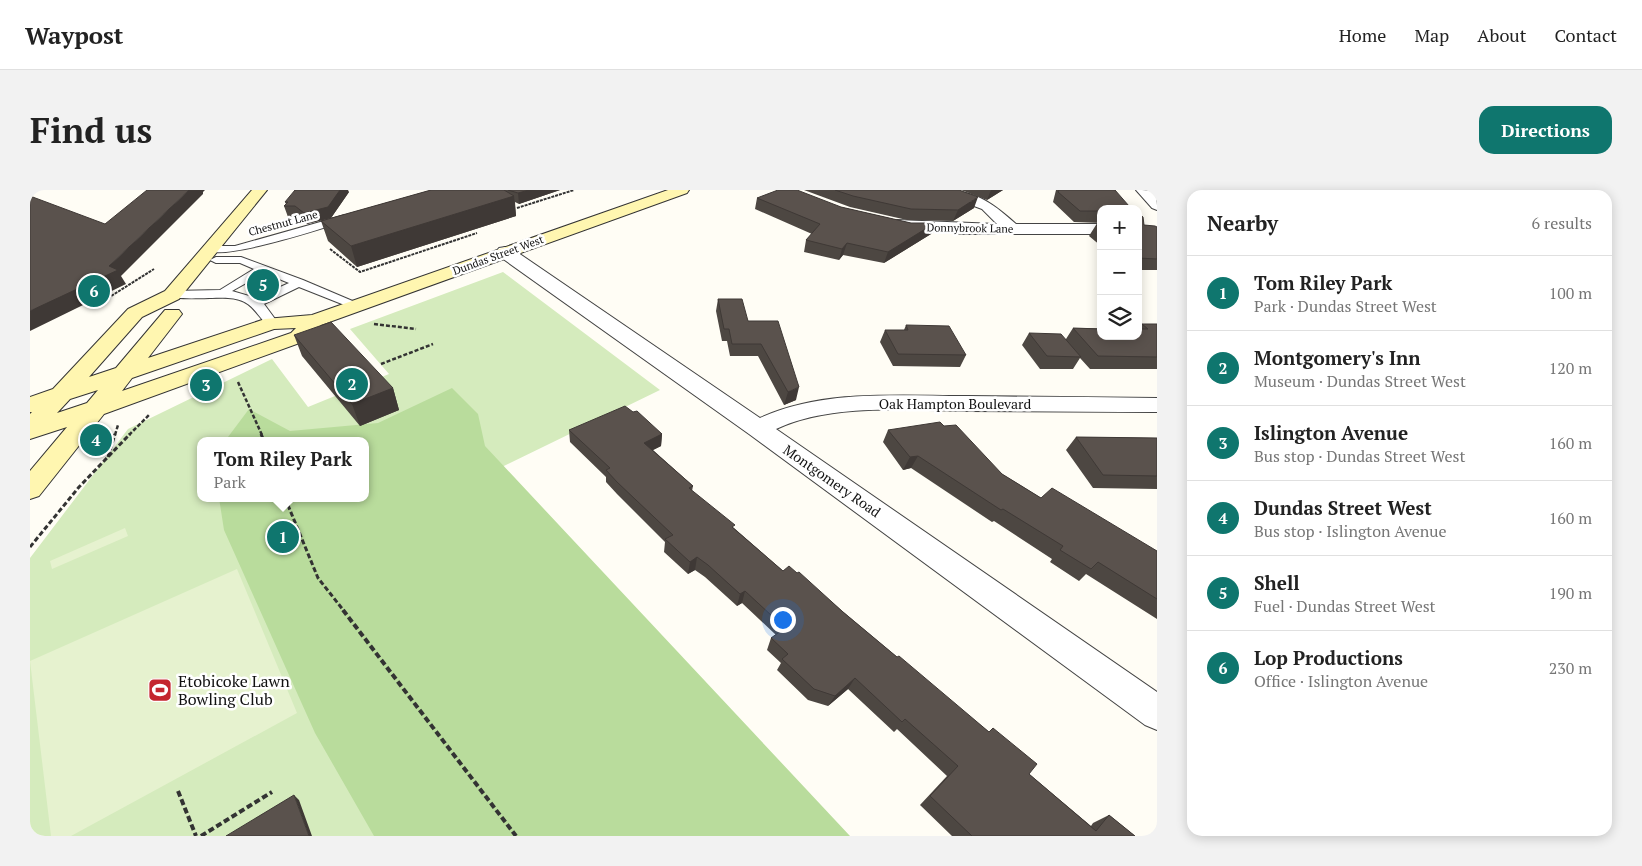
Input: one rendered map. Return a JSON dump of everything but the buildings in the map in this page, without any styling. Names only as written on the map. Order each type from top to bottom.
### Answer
[{"type":"main road","points":[[30,490],[105,412],[121,374],[205,255],[260,190]]},
{"type":"main road","name":"Dundas Street West","points":[[30,405],[272,323],[314,320],[680,190]]},
{"type":"main road","points":[[172,304],[176,330],[181,336],[219,341]]},
{"type":"main road","points":[[30,430],[60,394],[135,313],[172,304]]},
{"type":"main road","name":"Dundas Street West","points":[[30,430],[105,412],[298,337],[314,320]]},
{"type":"street","points":[[944,190],[987,206],[1012,229]]},
{"type":"street","points":[[1142,190],[1157,205]]},
{"type":"street","name":"Donnybrook Lane","points":[[884,223],[928,228],[1097,229]]},
{"type":"street","name":"Montgomery Road","points":[[505,252],[758,428],[1157,713]]},
{"type":"street","name":"Oak Hampton Boulevard","points":[[758,428],[784,416],[829,405],[921,403],[1157,405]]},
{"type":"lane","name":"Chestnut Lane","points":[[205,255],[235,249],[355,216]]},
{"type":"lane","points":[[205,255],[241,260],[262,269],[274,277],[299,282],[356,305]]},
{"type":"lane","points":[[221,295],[232,286],[262,269]]},
{"type":"lane","points":[[256,303],[278,294],[299,282]]},
{"type":"lane","points":[[240,297],[253,290]]},
{"type":"lane","points":[[172,304],[221,295],[240,297],[256,303],[272,323]]},
{"type":"path","points":[[517,208],[574,190]]},
{"type":"path","points":[[556,196],[563,200]]},
{"type":"path","points":[[330,249],[360,272],[478,234],[471,229]]},
{"type":"path","points":[[408,250],[415,254]]},
{"type":"path","points":[[411,256],[417,260]]},
{"type":"path","points":[[99,304],[154,269]]},
{"type":"path","points":[[372,323],[416,329]]},
{"type":"path","points":[[382,364],[434,344]]},
{"type":"path","points":[[234,377],[244,392],[262,437]]},
{"type":"path","points":[[105,412],[118,426],[108,458]]},
{"type":"path","points":[[30,547],[79,487],[151,412]]},
{"type":"path","points":[[287,502],[318,578],[516,836]]},
{"type":"path","points":[[178,791],[196,836]]},
{"type":"path","points":[[201,836],[272,792]]},
{"type":"green space","points":[[503,272],[660,390],[471,482],[746,836],[30,836],[30,558],[128,429],[272,359],[308,407],[389,374],[350,329]]},
{"type":"green space","points":[[452,388],[478,414],[485,446],[850,836],[374,836],[315,733],[224,530],[220,502],[369,502],[369,437],[228,437],[249,409],[290,431],[378,423]]},
{"type":"green space","points":[[125,528],[128,536],[52,569],[50,561]]},
{"type":"green space","name":"Etobicoke Lawn Bowling Club","points":[[237,569],[297,713],[71,836],[51,836],[30,661]]},
{"type":"place","name":"Shell","points":[[263,285]]},
{"type":"place","name":"Lop Productions","points":[[94,291]]},
{"type":"place","name":"Montgomery's Inn","points":[[352,384]]},
{"type":"place","name":"Islington Avenue","points":[[206,385]]},
{"type":"place","name":"Dundas Street West","points":[[96,440]]},
{"type":"place","name":"Tom Riley Park","points":[[283,537]]},
{"type":"place","name":"Etobicoke Lawn Bowling Club","points":[[160,690]]}]
